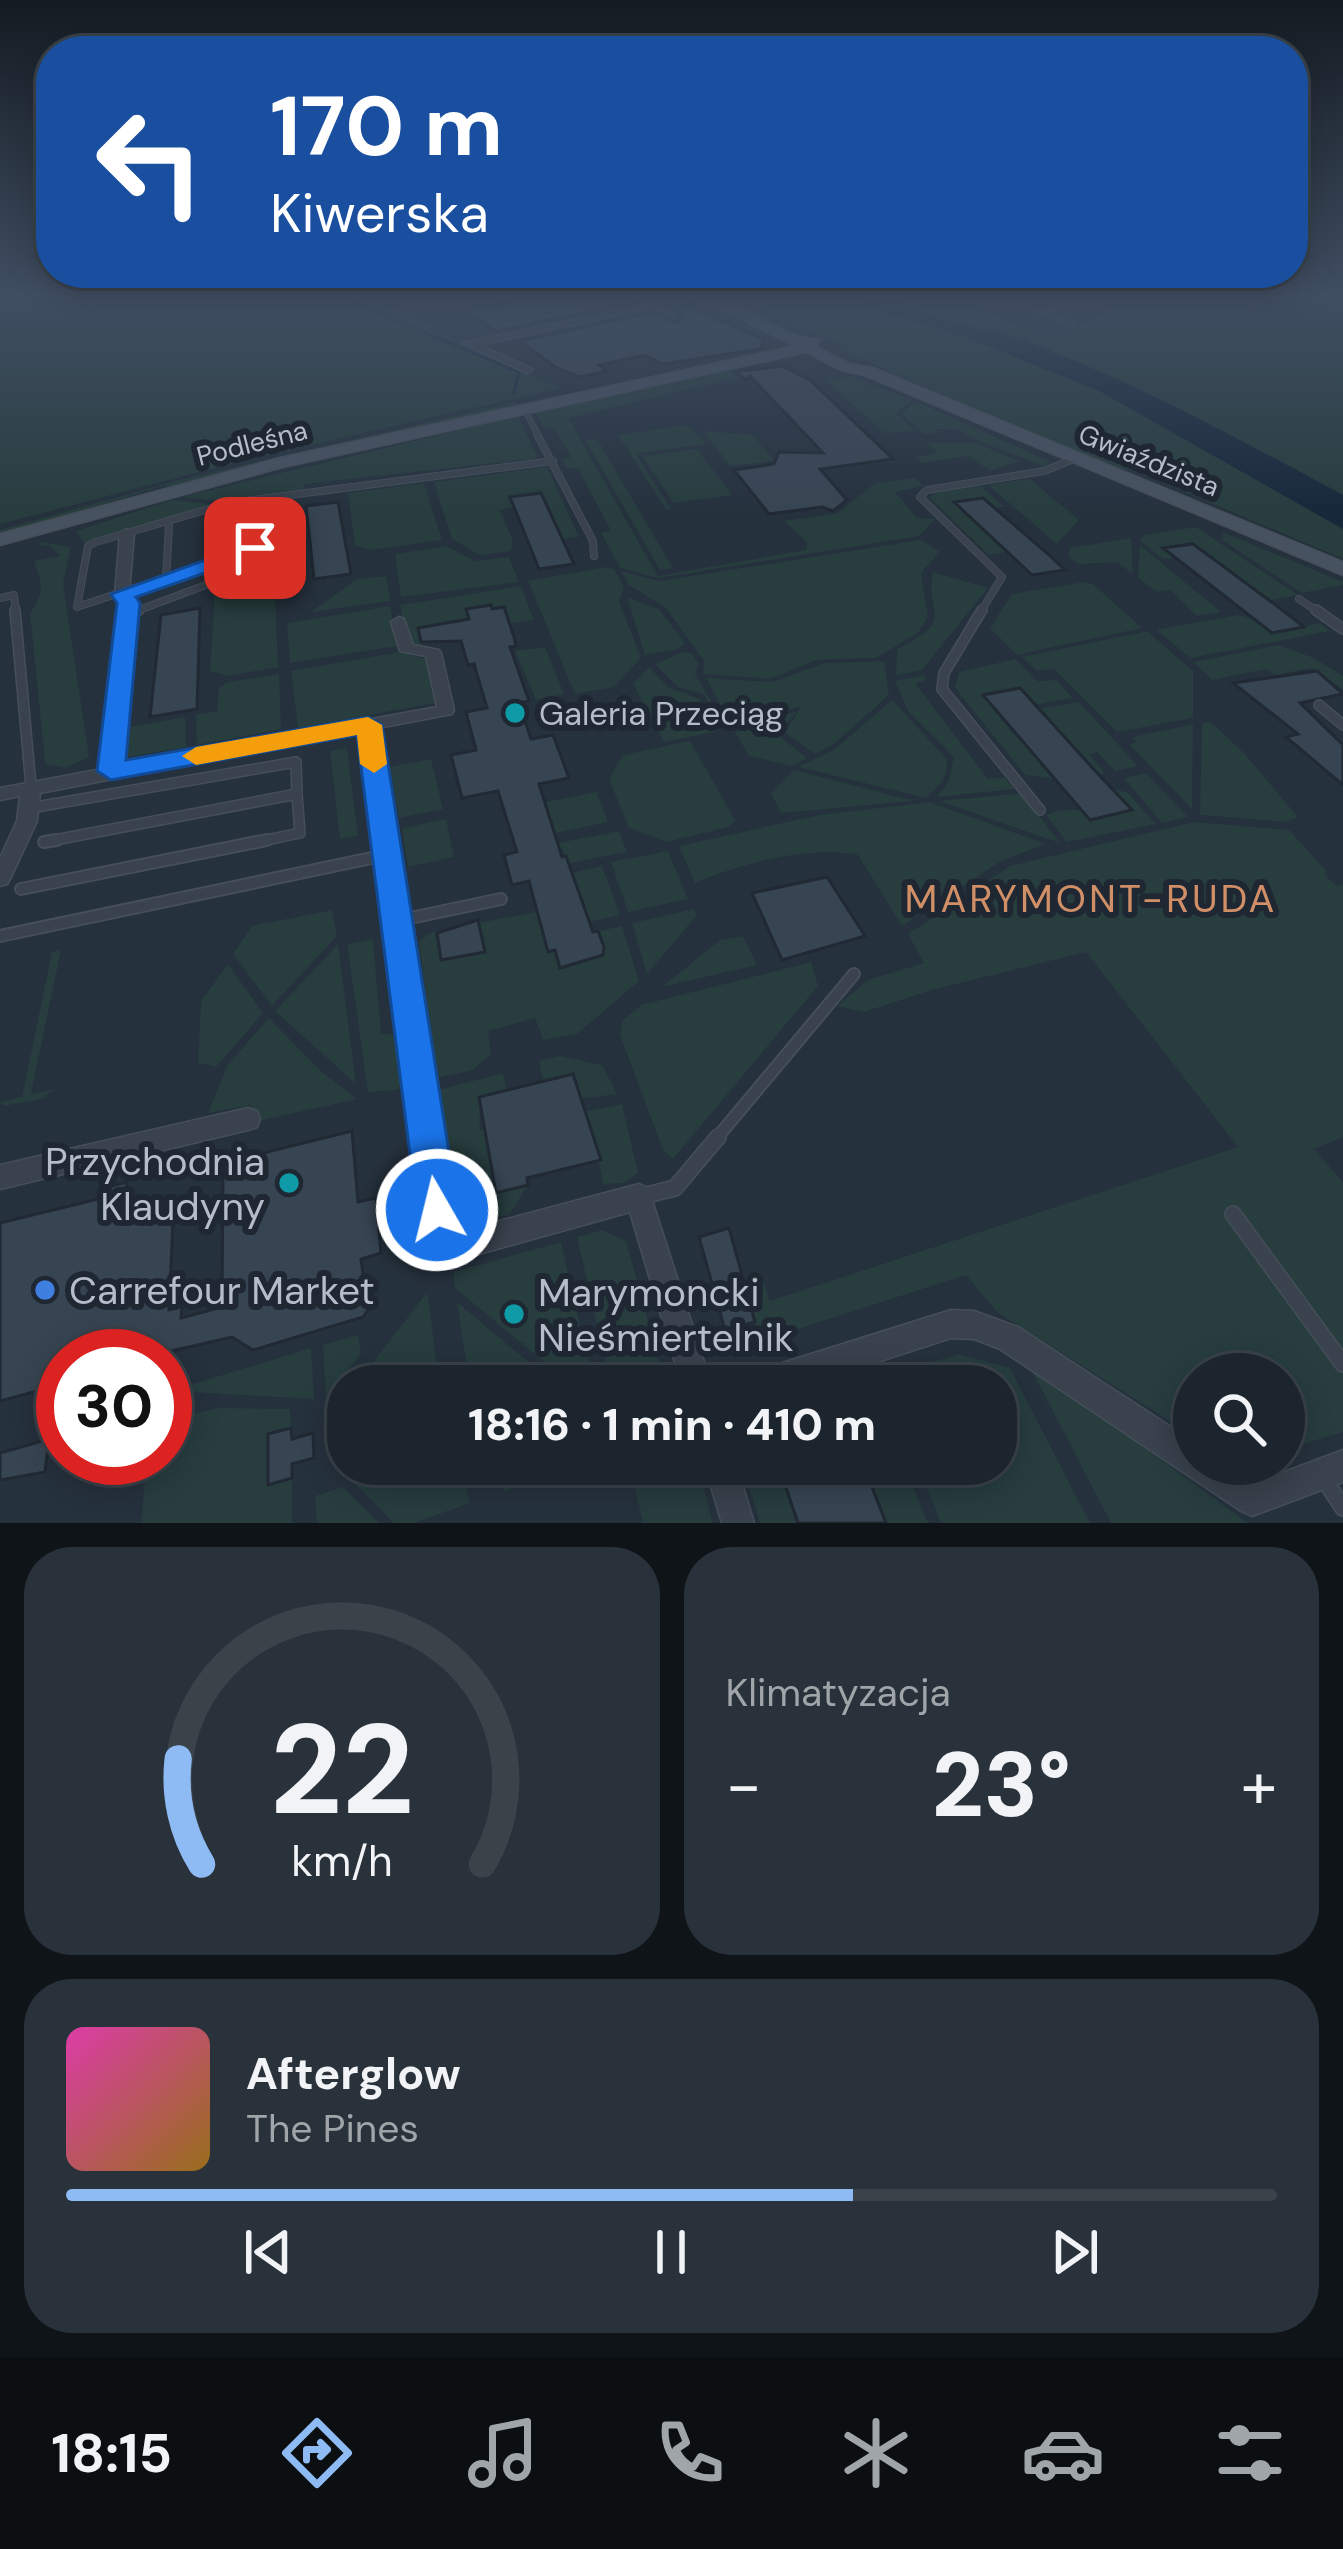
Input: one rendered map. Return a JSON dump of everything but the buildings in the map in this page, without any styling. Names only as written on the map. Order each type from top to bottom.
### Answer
[{"type":"street","name":"Podleśna","points":[[0,540],[262,467],[688,370]]},
{"type":"street","name":"Gwiaździsta","points":[[866,370],[1343,568]]},
{"type":"street","points":[[111,771],[128,603],[122,594],[127,533]]},
{"type":"street","points":[[0,794],[446,710],[433,653],[406,648],[399,622]]},
{"type":"street","points":[[380,723],[386,855],[443,1250],[639,1197],[691,1365]]},
{"type":"street","points":[[0,879],[30,808],[31,786]]},
{"type":"street","points":[[0,1177],[248,1119]]},
{"type":"street","points":[[823,1365],[951,1324],[974,1325],[1008,1337],[1173,1448]]},
{"type":"street","points":[[726,1485],[738,1523]]},
{"type":"street","points":[[1229,1485],[1252,1500],[1292,1485]]},
{"type":"lane","points":[[524,408],[592,541],[594,556]]},
{"type":"lane","points":[[1040,810],[942,689],[944,673],[1002,577],[920,497],[927,490],[1044,471],[1074,459]]},
{"type":"lane","points":[[252,506],[255,548],[77,607],[88,546],[127,533],[222,505],[553,461]]},
{"type":"lane","points":[[127,614],[280,557],[276,497]]},
{"type":"lane","points":[[211,513],[212,563]]},
{"type":"lane","points":[[166,579],[169,525]]},
{"type":"lane","points":[[0,598],[14,596],[31,786]]},
{"type":"lane","points":[[1300,599],[1343,629]]},
{"type":"lane","points":[[1319,705],[1343,725]]},
{"type":"lane","points":[[21,889],[300,833],[296,762],[30,808]]},
{"type":"lane","points":[[44,842],[297,794]]},
{"type":"lane","points":[[0,936],[386,855]]},
{"type":"lane","points":[[395,921],[501,899]]},
{"type":"lane","points":[[639,1197],[675,1188],[854,974]]},
{"type":"lane","points":[[1233,1214],[1343,1364]]},
{"type":"lane","points":[[1332,1470],[1343,1508]]},
{"type":"green space","points":[[0,370],[522,370],[560,388],[250,459],[0,524]]},
{"type":"green space","points":[[887,370],[1343,370],[1343,559],[1161,482],[1170,477],[1101,465]]},
{"type":"green space","points":[[729,371],[738,377],[568,418],[658,576],[806,550],[807,542],[784,521],[838,513],[875,483],[916,478],[923,486],[895,492],[917,518],[935,519],[919,536],[658,578],[620,568],[601,533],[611,531],[578,468],[566,468],[562,459],[571,457],[555,428],[545,429],[535,413]]},
{"type":"green space","points":[[852,377],[912,400],[896,413],[916,431],[884,433],[826,380]]},
{"type":"green space","points":[[515,402],[519,405],[163,486],[0,536],[0,530],[179,480]]},
{"type":"green space","points":[[913,403],[1051,462],[1043,466],[935,418],[956,429],[924,434],[902,414]]},
{"type":"green space","points":[[518,416],[537,456],[534,459],[304,484],[304,489],[219,501],[182,497]]},
{"type":"green space","points":[[688,425],[706,444],[636,454],[671,509],[666,509],[618,435]]},
{"type":"green space","points":[[703,431],[753,435],[775,461],[730,466]]},
{"type":"green space","points":[[597,439],[673,568],[660,570],[586,441]]},
{"type":"green space","points":[[973,442],[1019,461],[990,471],[969,456],[922,463],[915,457],[938,453],[926,443]]},
{"type":"green space","points":[[697,449],[732,495],[674,503],[642,456]]},
{"type":"green space","points":[[547,467],[579,537],[563,539],[541,493],[511,496],[514,507],[500,510],[513,541],[511,551],[479,555],[452,539],[434,482]]},
{"type":"green space","points":[[1030,479],[1079,520],[1057,544],[988,485]]},
{"type":"green space","points":[[424,483],[442,540],[370,550],[355,546],[348,493]]},
{"type":"green space","points":[[980,486],[1005,507],[995,508],[982,497],[954,503],[1011,552],[989,555],[930,498],[935,491]]},
{"type":"green space","points":[[172,500],[212,504],[84,543],[76,531]]},
{"type":"green space","points":[[1196,527],[1298,595],[1271,600],[1192,542],[1163,547],[1175,558],[1163,559],[1140,541],[1144,535]]},
{"type":"green space","points":[[1223,532],[1343,585],[1302,593],[1222,540]]},
{"type":"green space","points":[[1131,538],[1133,574],[1117,562],[1078,564],[1068,555],[1070,548]]},
{"type":"green space","points":[[921,540],[940,552],[921,573],[928,617],[918,633],[876,658],[816,660],[770,679],[703,674],[704,661],[666,608],[629,585],[621,571],[659,581]]},
{"type":"green space","points":[[42,542],[71,547],[63,584],[89,757],[66,768],[45,764],[30,613],[41,588],[34,561],[61,556],[49,545],[38,547]]},
{"type":"green space","points":[[1140,545],[1221,612],[1197,616],[1170,590],[1157,592],[1138,578]]},
{"type":"green space","points":[[446,546],[475,561],[509,557],[519,582],[401,597],[395,554]]},
{"type":"green space","points":[[614,569],[624,587],[619,602],[641,658],[614,687],[575,694],[528,581]]},
{"type":"green space","points":[[933,572],[988,588],[922,670],[896,675],[897,649],[933,622]]},
{"type":"green space","points":[[386,576],[391,601],[311,612],[357,579]]},
{"type":"green space","points":[[1093,584],[1142,628],[1017,655],[990,628],[1012,594]]},
{"type":"green space","points":[[521,586],[534,620],[511,623],[504,607],[466,609],[469,619],[418,628],[423,647],[409,646],[400,605]]},
{"type":"green space","points":[[215,591],[275,591],[278,667],[227,676],[210,671]]},
{"type":"green space","points":[[627,597],[659,609],[685,643],[675,650],[645,655]]},
{"type":"green space","points":[[390,606],[398,646],[290,663],[287,623]]},
{"type":"green space","points":[[1237,615],[1253,618],[1272,633],[1320,623],[1330,631],[1191,658],[1156,630]]},
{"type":"green space","points":[[1147,631],[1193,671],[1193,718],[1117,732],[1054,669],[1037,671],[1022,657]]},
{"type":"green space","points":[[1279,645],[1343,676],[1343,690],[1313,668],[1274,675],[1266,669],[1212,680],[1193,662]]},
{"type":"green space","points":[[545,647],[564,694],[536,700],[515,651]]},
{"type":"green space","points":[[400,652],[426,659],[435,703],[298,728],[291,671]]},
{"type":"green space","points":[[691,653],[699,664],[695,674],[728,729],[703,694],[678,687],[655,664]]},
{"type":"green space","points":[[1015,659],[1037,681],[1056,680],[1073,698],[1035,705],[1018,687],[984,696],[1055,779],[1025,775],[955,688],[959,672]]},
{"type":"green space","points":[[884,661],[889,695],[834,744],[815,754],[785,733],[801,706],[733,728],[706,678],[773,682],[824,663]]},
{"type":"green space","points":[[649,667],[668,687],[700,699],[718,731],[664,742],[633,684]]},
{"type":"green space","points":[[279,674],[281,729],[197,745],[196,715],[217,711],[219,688],[227,682]]},
{"type":"green space","points":[[924,675],[926,680],[915,683],[988,779],[1004,777],[1015,789],[936,797],[948,783],[954,757],[908,711],[895,681]]},
{"type":"green space","points":[[892,700],[946,758],[945,775],[926,798],[799,767],[835,749]]},
{"type":"green space","points":[[1079,702],[1138,766],[1115,771],[1097,752],[1089,754],[1105,773],[1099,775],[1039,709]]},
{"type":"green space","points":[[797,711],[780,731],[807,758],[792,766],[749,756],[735,732]]},
{"type":"green space","points":[[185,717],[186,747],[121,758],[124,728]]},
{"type":"green space","points":[[1210,721],[1298,817],[1286,822],[1200,815],[1202,723]]},
{"type":"green space","points":[[1193,724],[1192,809],[1130,745],[1136,742],[1132,737]]},
{"type":"green space","points":[[690,741],[735,820],[729,827],[666,842],[629,828],[609,779],[623,755]]},
{"type":"green space","points":[[347,748],[358,836],[340,839],[330,751]]},
{"type":"green space","points":[[431,759],[443,809],[399,818],[390,767]]},
{"type":"green space","points":[[794,770],[915,801],[781,813],[771,793]]},
{"type":"green space","points":[[1146,773],[1188,817],[1162,823],[1124,778]]},
{"type":"green space","points":[[1112,789],[1127,792],[1156,824],[1067,842],[1046,815],[1068,810],[1131,811]]},
{"type":"green space","points":[[597,792],[608,822],[555,833],[546,802]]},
{"type":"green space","points":[[1022,793],[1060,843],[939,801]]},
{"type":"green space","points":[[929,802],[1046,844],[1001,861],[902,926],[858,855],[818,852],[775,858],[695,883],[679,846],[819,815]]},
{"type":"green space","points":[[446,819],[454,857],[408,867],[402,828]]},
{"type":"green space","points":[[1194,822],[1289,830],[1325,869],[1326,876],[1337,886],[1343,884],[1343,1137],[1314,1149],[1343,1182],[1343,1432],[1305,1444],[1305,1353],[1173,1353],[1173,1423],[997,1312],[966,1275],[757,1342],[747,1275],[760,1272],[770,1301],[1238,1147],[1086,952],[864,1012],[837,1006],[868,980],[924,963],[908,934],[1010,866]]},
{"type":"green space","points":[[619,831],[627,852],[570,863],[558,843]]},
{"type":"green space","points":[[668,851],[688,899],[628,912],[611,862]]},
{"type":"green space","points":[[602,866],[620,915],[589,922],[582,896],[566,874]]},
{"type":"green space","points":[[694,909],[697,915],[647,974],[632,923]]},
{"type":"green space","points":[[332,910],[337,936],[272,1006],[233,954],[252,926]]},
{"type":"green space","points":[[540,911],[548,952],[554,951],[560,969],[604,955],[599,931],[622,926],[639,981],[577,1034],[543,1040],[535,1018],[488,1031],[491,1054],[473,1070],[436,1078],[419,941],[432,932]]},
{"type":"green space","points":[[743,936],[757,965],[662,987],[720,940]]},
{"type":"green space","points":[[373,939],[381,1034],[399,1034],[404,1079],[398,1090],[368,1092],[347,944]]},
{"type":"green space","points":[[338,944],[356,1084],[275,1011]]},
{"type":"green space","points":[[61,950],[31,1094],[55,1089],[42,1099],[4,1106],[0,1102],[22,1097],[52,952]]},
{"type":"green space","points":[[811,962],[818,986],[673,1159],[663,1150],[620,1035],[623,1020],[641,1005]]},
{"type":"green space","points":[[228,964],[263,1013],[216,1067],[198,1063],[201,1001]]},
{"type":"green space","points":[[269,1018],[322,1072],[357,1099],[254,1122],[252,1105],[208,1113],[227,1066]]},
{"type":"green space","points":[[560,1056],[602,1065],[617,1094],[579,1099],[543,1081],[539,1061]]},
{"type":"green space","points":[[503,1073],[507,1091],[479,1097],[480,1130],[485,1129],[496,1193],[528,1185],[509,1215],[475,1220],[452,1200],[438,1090]]},
{"type":"green space","points":[[622,1104],[638,1173],[625,1183],[603,1184],[594,1134],[589,1134],[583,1112]]},
{"type":"green space","points":[[602,1230],[626,1241],[660,1365],[606,1365],[577,1237]]},
{"type":"green space","points":[[561,1242],[589,1365],[548,1365],[455,1288],[454,1272]]},
{"type":"green space","points":[[425,1295],[436,1365],[371,1365]]},
{"type":"green space","points":[[457,1302],[532,1365],[467,1365]]},
{"type":"green space","points":[[358,1335],[361,1354],[352,1365],[327,1365],[326,1397],[323,1345]]},
{"type":"green space","points":[[311,1348],[314,1399],[192,1392],[192,1384]]},
{"type":"green space","points":[[959,1354],[999,1365],[923,1365]]},
{"type":"green space","points":[[1028,1363],[1173,1468],[1173,1485],[1196,1485],[1248,1523],[1111,1523]]},
{"type":"green space","points":[[1017,1382],[1090,1523],[941,1523],[926,1485],[1017,1485]]},
{"type":"green space","points":[[217,1408],[290,1409],[291,1428],[268,1435],[292,1478],[292,1523],[141,1523],[145,1485],[192,1485],[192,1414]]},
{"type":"green space","points":[[356,1485],[465,1485],[470,1503],[414,1523],[394,1523]]},
{"type":"green space","points":[[634,1485],[703,1485],[713,1523],[643,1523]]},
{"type":"green space","points":[[748,1485],[785,1485],[798,1523],[760,1523]]},
{"type":"green space","points":[[912,1485],[928,1523],[886,1523],[872,1487]]},
{"type":"green space","points":[[343,1487],[379,1523],[317,1523],[315,1496]]},
{"type":"water","points":[[1047,370],[1095,370],[1343,495],[1343,529],[1099,391]]},
{"type":"waterway","points":[[514,370],[519,372],[514,393]]},
{"type":"slow traffic","points":[[196,756],[368,725],[374,764]]},
{"type":"place","name":"Galeria Przeciąg","points":[[515,713]]},
{"type":"place","name":"Przychodnia Klaudyny","points":[[289,1183]]},
{"type":"place","name":"Carrefour Market","points":[[45,1290]]},
{"type":"place","name":"Marymoncki Nieśmiertelnik","points":[[514,1314]]},
{"type":"district","name":"MARYMONT-RUDA","points":[[1091,898]]},
{"type":"route","points":[[255,548],[122,594],[128,603],[111,771],[368,725],[437,1210]]}]
